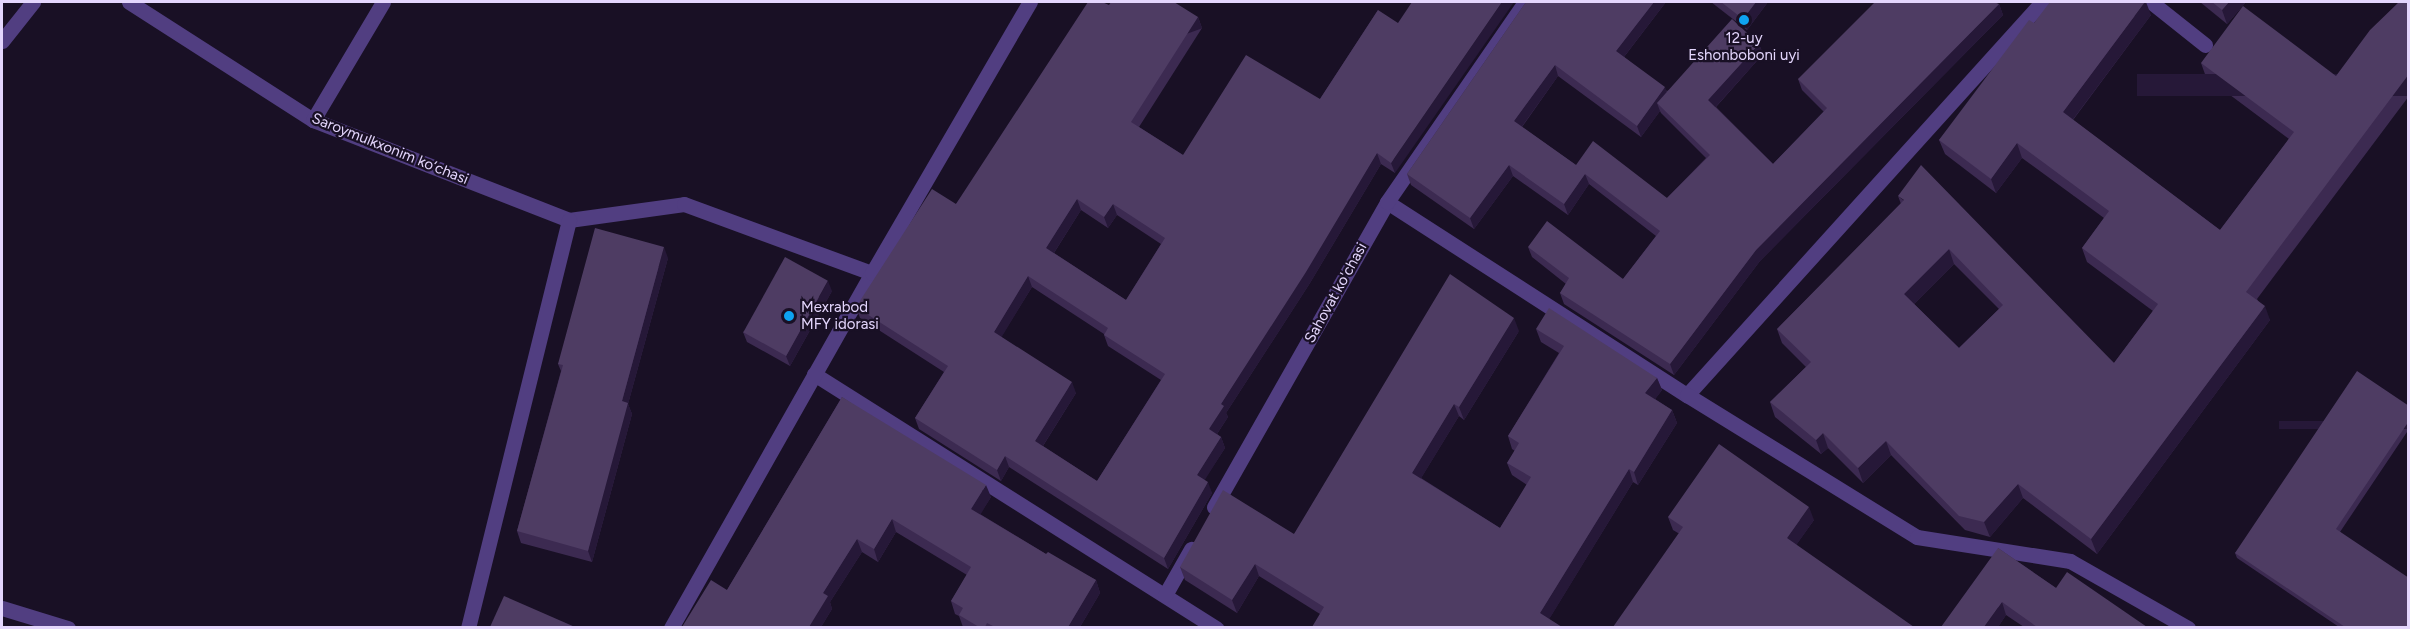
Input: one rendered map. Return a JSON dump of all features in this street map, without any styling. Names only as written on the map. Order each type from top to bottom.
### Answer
[{"type":"street","points":[[2,41],[33,2]]},
{"type":"street","name":"Saroymulkxonim ko’chasi","points":[[129,2],[313,120],[569,219]]},
{"type":"street","points":[[313,120],[383,2]]},
{"type":"street","points":[[671,627],[872,273],[1030,2]]},
{"type":"street","name":"Sahovat ko'chasi","points":[[1165,595],[1387,202],[1525,2]]},
{"type":"street","points":[[1687,395],[2042,2]]},
{"type":"street","points":[[2151,2],[2205,45]]},
{"type":"street","points":[[1387,202],[1687,395],[1917,537],[2070,561],[2188,627]]},
{"type":"street","points":[[468,627],[569,219],[684,204],[872,273]]},
{"type":"street","points":[[814,374],[1216,627]]},
{"type":"street","points":[[2,608],[68,627]]},
{"type":"building","points":[[1088,2],[1102,2],[1109,5],[1111,2],[1174,2],[1198,17],[1131,122],[1183,155],[1246,55],[1320,99],[1378,10],[1398,23],[1412,2],[1502,2],[1391,163],[1377,153],[1306,272],[1221,404],[1224,406],[1209,429],[1221,437],[1197,475],[1208,482],[1164,558],[1005,456],[997,470],[915,418],[948,366],[856,307],[932,189],[956,204]],"holes":[[[1077,199],[1104,217],[1113,204],[1165,238],[1126,300],[1046,248]],[[1028,276],[1108,328],[1104,335],[1165,374],[1097,481],[1035,441],[1072,382],[994,332]]]},
{"type":"building","points":[[1526,2],[1654,2],[1616,51],[1665,87],[1637,126],[1555,65],[1514,121],[1576,165],[1593,141],[1667,198],[1710,155],[1657,103],[1732,19],[1759,44],[1708,100],[1773,164],[1827,108],[1798,79],[1875,2],[1994,2],[1999,4],[1756,250],[1670,364],[1560,293],[1569,278],[1528,247],[1547,221],[1623,279],[1660,231],[1585,174],[1564,204],[1509,165],[1470,218],[1407,174]]},
{"type":"building","points":[[1721,2],[1756,2],[1743,19]]},
{"type":"building","points":[[2050,2],[2145,2],[2063,112],[2220,230],[2294,132],[2201,63],[2243,6],[2336,76],[2370,30],[2399,2],[2409,2],[2409,74],[2246,292],[2265,306],[2091,539],[2018,484],[1984,522],[1959,516],[1886,441],[1858,468],[1823,433],[1816,440],[1770,402],[1811,362],[1777,329],[1904,200],[1898,196],[1921,165],[2114,363],[2158,304],[2082,248],[2109,211],[2017,143],[1991,179],[1939,140],[2029,20],[2034,23]],"holes":[[[1949,249],[2003,305],[1959,348],[1904,294]]]},
{"type":"building","points":[[2212,2],[2229,2],[2222,10]]},
{"type":"building","points":[[595,228],[664,247],[622,401],[628,403],[588,551],[517,531],[563,365],[558,364]]},
{"type":"building","points":[[785,257],[828,281],[786,356],[743,332]]},
{"type":"building","points":[[1450,274],[1514,318],[1459,407],[1454,404],[1412,473],[1500,528],[1531,477],[1507,463],[1519,443],[1508,436],[1564,346],[1536,329],[1549,308],[1657,378],[1645,393],[1672,410],[1634,472],[1629,469],[1540,613],[1562,627],[1312,627],[1324,607],[1255,564],[1232,600],[1180,567],[1223,490],[1294,534]]},
{"type":"building","points":[[2357,371],[2409,406],[2409,421],[2336,529],[2409,578],[2409,627],[2345,627],[2235,553]]},
{"type":"building","points":[[842,397],[986,485],[971,509],[1046,554],[1048,552],[1096,580],[1068,627],[995,627],[987,623],[985,627],[979,627],[959,615],[963,608],[951,601],[971,567],[892,519],[874,549],[857,539],[823,593],[828,596],[809,627],[682,627],[711,580],[727,590]]},
{"type":"building","points":[[1719,444],[1809,507],[1787,538],[1914,627],[1613,627],[1683,527],[1668,517]]},
{"type":"building","points":[[1998,548],[2056,588],[2067,572],[2147,627],[2037,627],[2002,602],[1984,627],[1941,627]]},
{"type":"building","points":[[504,596],[575,627],[490,627]]},
{"type":"place","name":"12-uy Eshonboboni uyi","points":[[1744,20]]},
{"type":"place","name":"Mexrabod MFY idorasi","points":[[789,316]]}]
